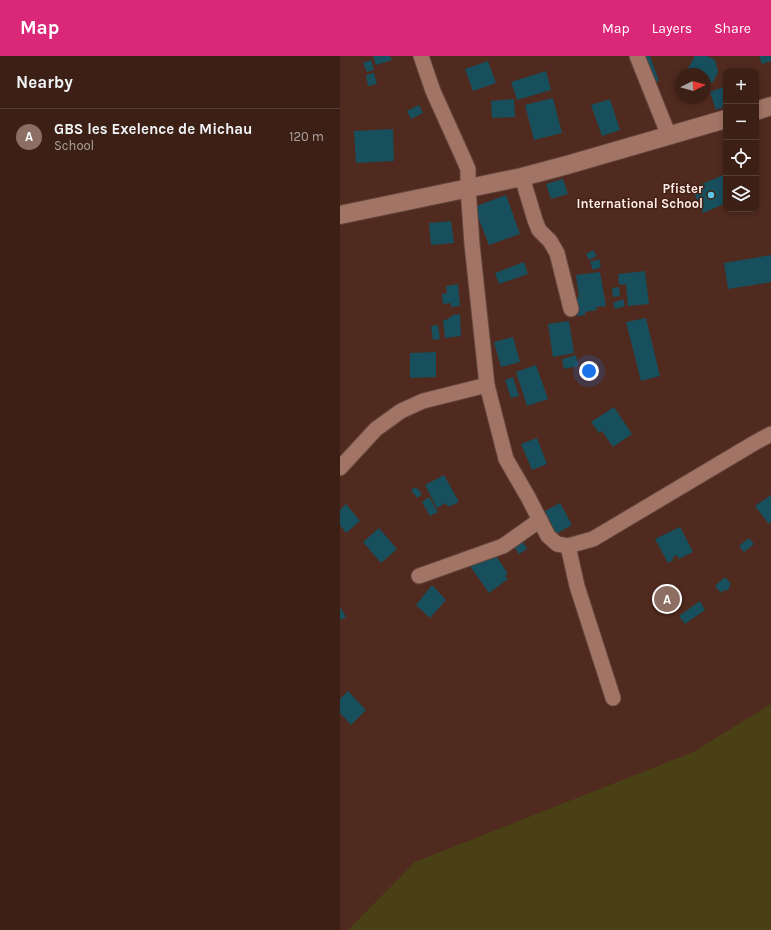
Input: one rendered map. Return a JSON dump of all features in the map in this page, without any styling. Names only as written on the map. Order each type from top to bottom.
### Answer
[{"type":"street","points":[[421,56],[433,91],[468,169],[472,244],[487,385],[506,459],[548,536],[557,544],[568,546],[593,539],[771,434]]},
{"type":"street","points":[[637,56],[669,136]]},
{"type":"street","points":[[759,110],[771,106]]},
{"type":"street","points":[[340,215],[522,177],[723,121]]},
{"type":"street","points":[[522,177],[539,230],[550,241],[557,253],[571,309]]},
{"type":"street","points":[[340,468],[376,429],[401,411],[423,401],[487,385]]},
{"type":"street","points":[[419,576],[503,546],[540,520]]},
{"type":"street","points":[[568,546],[577,586],[613,698]]},
{"type":"shaded area","points":[[771,704],[771,930],[348,930],[415,862],[693,752]]},
{"type":"building","points":[[373,56],[390,56],[392,60],[376,65]]},
{"type":"building","points":[[636,56],[650,56],[659,81],[646,85]]},
{"type":"building","points":[[694,56],[707,56],[715,60],[718,72],[713,82],[711,83],[711,68],[688,68]]},
{"type":"building","points":[[759,56],[771,56],[771,61],[762,64]]},
{"type":"building","points":[[371,60],[374,70],[367,72],[363,63]]},
{"type":"building","points":[[488,61],[496,83],[473,91],[465,69]]},
{"type":"building","points":[[546,71],[551,90],[517,100],[511,82]]},
{"type":"building","points":[[374,73],[377,84],[368,86],[366,75]]},
{"type":"building","points":[[723,87],[723,107],[716,110],[711,92]]},
{"type":"building","points":[[553,98],[562,133],[534,140],[525,105]]},
{"type":"building","points":[[514,99],[515,117],[492,118],[491,101]]},
{"type":"building","points":[[610,99],[620,130],[602,136],[591,105]]},
{"type":"building","points":[[419,105],[423,113],[411,119],[407,111]]},
{"type":"building","points":[[393,129],[394,161],[356,163],[354,131]]},
{"type":"building","name":"Pfister International School","points":[[723,175],[723,204],[703,213],[692,188]]},
{"type":"building","points":[[563,179],[568,194],[551,199],[546,184]]},
{"type":"building","points":[[506,195],[520,234],[489,245],[474,207]]},
{"type":"building","points":[[451,221],[454,243],[431,245],[429,223]]},
{"type":"building","points":[[593,250],[597,256],[589,260],[586,254]]},
{"type":"building","points":[[771,255],[771,282],[728,289],[724,263]]},
{"type":"building","points":[[599,259],[601,267],[593,270],[590,262]]},
{"type":"building","points":[[524,262],[528,274],[499,284],[495,273]]},
{"type":"building","points":[[645,271],[649,304],[628,306],[626,284],[619,285],[618,274]]},
{"type":"building","points":[[600,272],[606,306],[596,307],[597,310],[585,312],[585,315],[577,316],[574,298],[579,297],[576,275]]},
{"type":"building","points":[[458,284],[460,306],[451,307],[451,303],[443,304],[442,294],[447,293],[446,286]]},
{"type":"building","points":[[619,287],[620,296],[613,297],[612,288]]},
{"type":"building","points":[[623,299],[625,306],[615,309],[613,303]]},
{"type":"building","points":[[460,314],[461,336],[445,338],[443,320],[449,319],[452,315]]},
{"type":"building","points":[[646,318],[660,376],[641,381],[626,322]]},
{"type":"building","points":[[569,321],[574,353],[553,357],[548,324]]},
{"type":"building","points":[[438,325],[440,339],[433,340],[431,326]]},
{"type":"building","points":[[513,337],[520,362],[501,367],[494,342]]},
{"type":"building","points":[[436,352],[436,377],[410,378],[410,353]]},
{"type":"building","points":[[576,355],[578,366],[564,369],[562,359]]},
{"type":"building","points":[[536,365],[548,399],[527,406],[516,372]]},
{"type":"building","points":[[513,377],[519,396],[511,398],[505,380]]},
{"type":"building","points":[[614,407],[632,434],[613,447],[602,431],[599,433],[591,422]]},
{"type":"building","points":[[537,438],[547,464],[532,470],[521,444]]},
{"type":"building","points":[[444,475],[459,502],[448,507],[446,503],[437,508],[425,485]]},
{"type":"building","points":[[416,487],[422,494],[417,498],[411,490]]},
{"type":"building","points":[[771,495],[771,522],[769,524],[755,506]]},
{"type":"building","points":[[429,497],[438,512],[430,516],[422,502]]},
{"type":"building","points":[[560,503],[572,525],[556,534],[545,511]]},
{"type":"building","points":[[346,504],[360,521],[346,533],[340,525],[340,510]]},
{"type":"building","points":[[680,527],[693,552],[679,559],[677,555],[672,558],[674,560],[668,563],[655,539]]},
{"type":"building","points":[[379,528],[397,549],[381,563],[363,542]]},
{"type":"building","points":[[519,535],[527,549],[519,554],[510,540]]},
{"type":"building","points":[[749,538],[754,544],[744,552],[739,546]]},
{"type":"building","points":[[490,552],[495,554],[508,574],[505,576],[508,579],[489,593],[470,566]]},
{"type":"building","points":[[725,577],[731,584],[729,586],[730,588],[721,593],[715,586]]},
{"type":"building","points":[[432,585],[446,600],[430,618],[416,605]]},
{"type":"building","points":[[666,587],[678,603],[669,610],[656,594]]},
{"type":"building","points":[[700,601],[705,610],[685,624],[679,616]]},
{"type":"building","points":[[340,607],[346,617],[340,620]]},
{"type":"building","points":[[348,691],[366,710],[351,725],[340,713],[340,699]]},
{"type":"place","name":"Pfister International School","points":[[711,195]]},
{"type":"place","name":"GBS les Exelence de Michau","points":[[667,599]]}]
